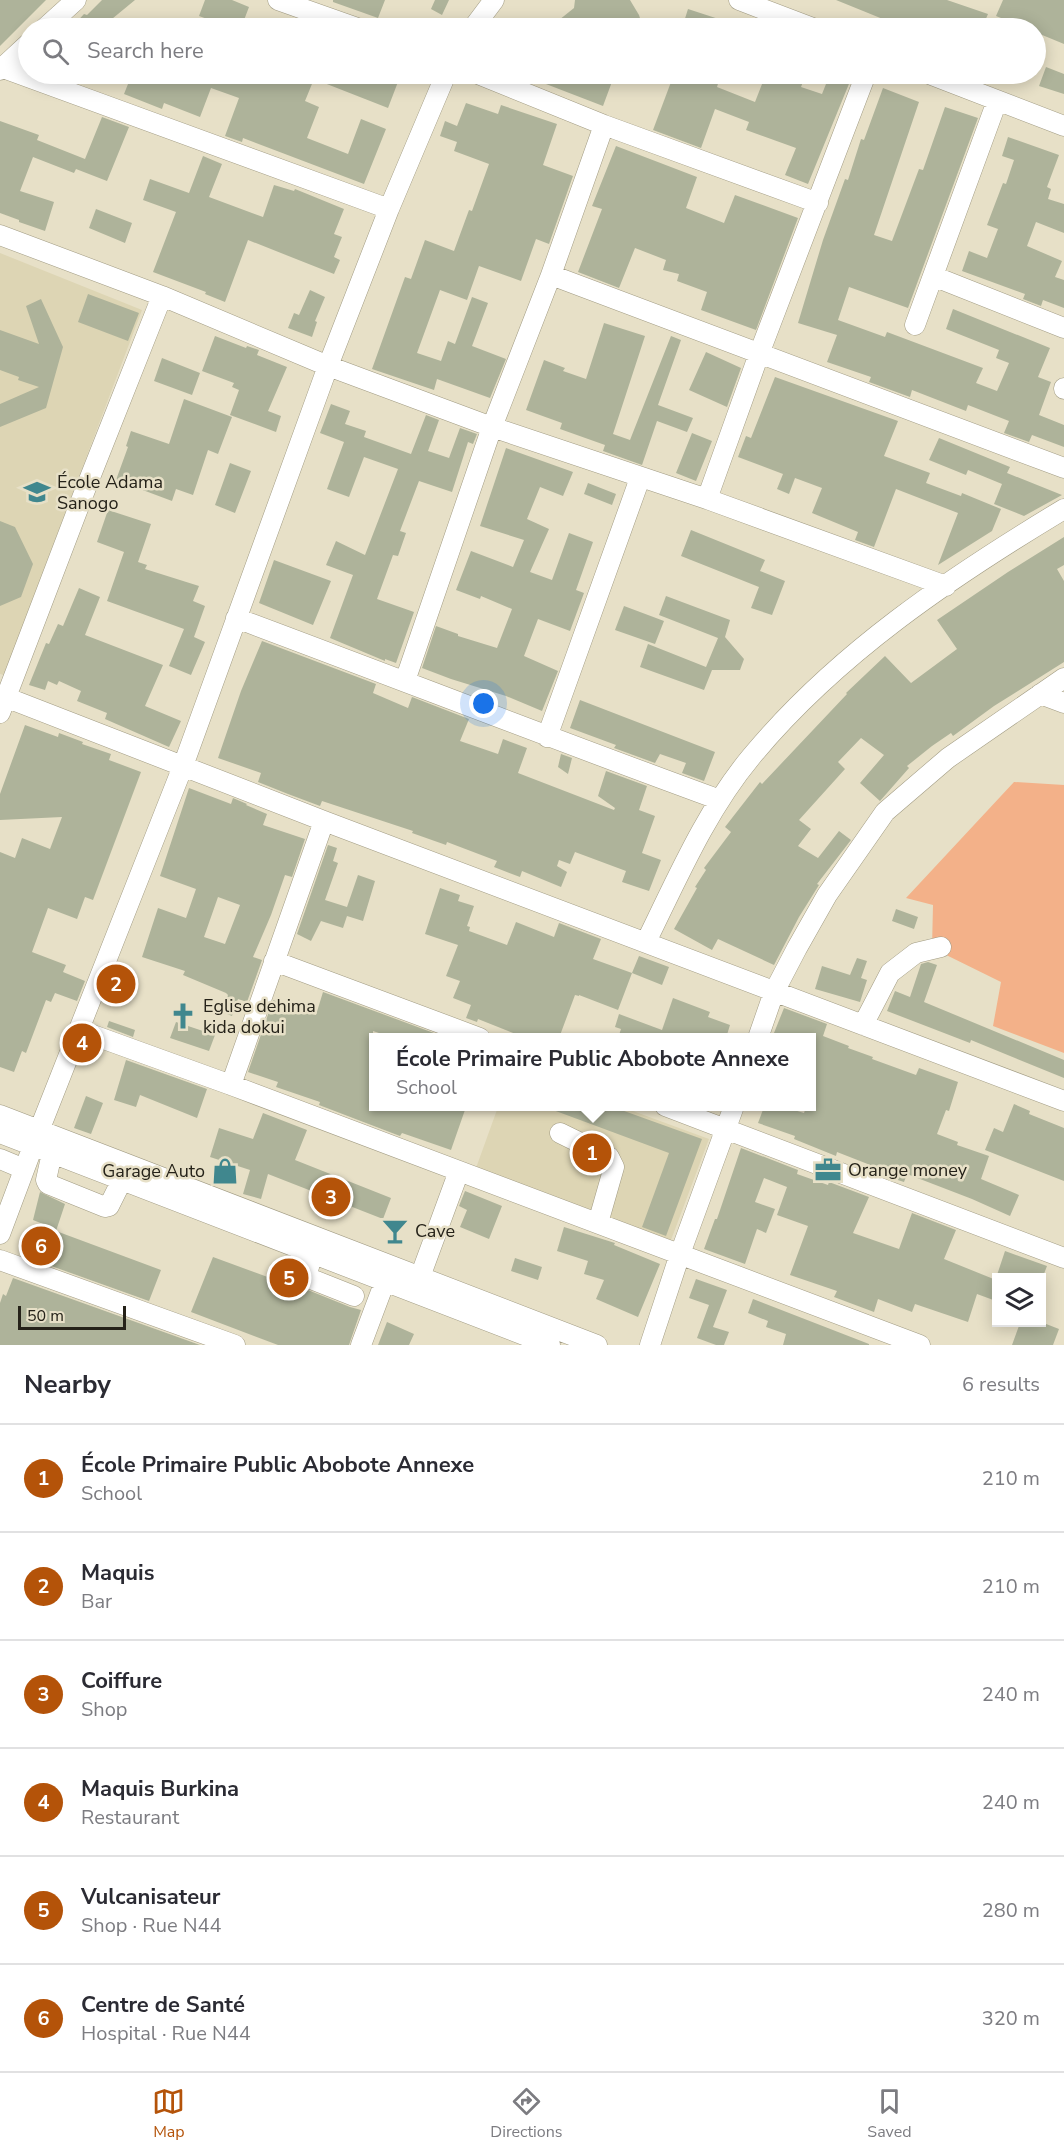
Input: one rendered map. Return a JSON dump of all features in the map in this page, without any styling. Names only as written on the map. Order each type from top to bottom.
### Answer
[{"type":"street","points":[[56,18],[76,0]]},
{"type":"street","points":[[278,0],[329,18]]},
{"type":"street","points":[[480,18],[494,0]]},
{"type":"street","points":[[739,0],[787,18]]},
{"type":"street","points":[[18,53],[1,69],[18,75]]},
{"type":"street","points":[[43,84],[389,209]]},
{"type":"street","points":[[0,1234],[183,766],[328,366],[389,209],[442,84]]},
{"type":"street","points":[[503,84],[604,125],[818,203]]},
{"type":"street","points":[[707,499],[759,354],[862,84]]},
{"type":"street","points":[[954,84],[1064,126]]},
{"type":"street","points":[[915,325],[997,101]]},
{"type":"street","points":[[405,681],[492,428],[551,275],[604,125]]},
{"type":"street","points":[[0,235],[162,296],[328,366],[492,428],[707,499],[946,586]]},
{"type":"street","points":[[551,275],[1064,468]]},
{"type":"street","points":[[933,276],[1064,328]]},
{"type":"street","points":[[162,296],[2,702],[183,766],[1064,1101]]},
{"type":"street","points":[[547,737],[640,478]]},
{"type":"street","points":[[646,942],[685,862],[720,800],[750,758],[804,699],[863,647],[946,586],[1064,509]]},
{"type":"street","points":[[236,618],[547,737],[720,800]]},
{"type":"street","points":[[760,1033],[774,992],[827,894],[885,812],[948,758],[1064,678]]},
{"type":"street","points":[[1040,694],[1064,703]]},
{"type":"street","points":[[231,1085],[324,821]]},
{"type":"street","points":[[863,1025],[890,973],[916,953],[941,947]]},
{"type":"street","points":[[274,961],[467,1033]]},
{"type":"street","points":[[79,1030],[231,1085],[920,1345]]},
{"type":"street","points":[[676,1111],[1064,1258]]},
{"type":"street","points":[[650,1345],[680,1254],[733,1111]]},
{"type":"street","points":[[0,1115],[36,1138],[52,1153],[550,1345]]},
{"type":"street","points":[[0,1133],[36,1138],[420,1277],[597,1345]]},
{"type":"street","points":[[560,1133],[609,1157],[614,1167],[598,1223]]},
{"type":"street","points":[[52,1153],[46,1180],[48,1184],[105,1207],[109,1206],[122,1180]]},
{"type":"street","points":[[0,1159],[24,1169]]},
{"type":"street","points":[[420,1277],[459,1171]]},
{"type":"street","points":[[313,1254],[306,1277],[354,1296]]},
{"type":"street","points":[[0,1260],[235,1345]]},
{"type":"street","points":[[361,1345],[385,1281]]},
{"type":"shaded area","name":"École Adama Sanogo","points":[[0,253],[142,310],[4,675],[0,674]]},
{"type":"shaded area","points":[[1014,782],[1064,785],[1064,1053],[993,1026],[1001,982],[932,948],[933,905],[906,898]]},
{"type":"shaded area","points":[[497,1111],[633,1111],[709,1139],[671,1240],[476,1168]]},
{"type":"building","points":[[0,0],[46,0],[28,18],[18,18],[18,28],[0,46]]},
{"type":"building","points":[[102,0],[135,0],[113,18],[80,18],[84,14],[87,15]]},
{"type":"building","points":[[205,0],[232,0],[249,7],[245,18],[199,16]]},
{"type":"building","points":[[333,0],[385,0],[378,18],[333,2]]},
{"type":"building","points":[[435,0],[449,0],[442,15],[431,9]]},
{"type":"building","points":[[575,0],[630,0],[640,18],[562,18],[574,8]]},
{"type":"building","points":[[836,0],[947,0],[988,14],[986,18],[880,18]]},
{"type":"building","points":[[1003,0],[1064,0],[1064,44],[1046,37],[1046,18],[996,16]]},
{"type":"building","points":[[688,9],[716,18],[685,18]]},
{"type":"building","points":[[1046,67],[1064,74],[1064,94],[1039,86],[1046,84]]},
{"type":"building","points":[[128,84],[312,84],[305,101],[319,107],[307,138],[348,154],[361,119],[386,129],[364,184],[243,138],[242,142],[225,136],[239,98],[211,88],[200,117],[164,103],[162,109],[124,94]]},
{"type":"building","points":[[327,84],[397,84],[388,108]]},
{"type":"building","points":[[546,84],[611,84],[603,106]]},
{"type":"building","points":[[670,84],[718,84],[717,87],[755,102],[762,84],[802,84],[801,87],[822,94],[826,84],[849,84],[808,184],[785,175],[796,148],[746,130],[749,122],[715,109],[701,148],[653,130]]},
{"type":"building","points":[[883,88],[919,102],[874,235],[892,241],[919,169],[923,170],[945,107],[978,118],[908,308],[849,287],[838,320],[885,337],[887,332],[983,368],[976,383],[997,391],[1009,363],[996,358],[999,350],[946,329],[953,309],[1050,348],[1038,377],[1051,382],[1039,415],[1064,425],[1064,447],[1032,435],[1029,442],[1004,433],[1009,421],[968,405],[966,411],[912,390],[910,397],[869,382],[871,377],[827,362],[837,335],[798,323],[823,240],[845,179],[848,180],[861,139],[864,140]]},
{"type":"building","points":[[466,103],[498,114],[501,105],[557,124],[543,165],[573,176],[549,244],[536,239],[521,281],[479,266],[467,300],[440,290],[417,353],[441,361],[448,341],[455,344],[472,297],[488,303],[472,346],[506,359],[490,398],[437,379],[434,390],[372,369],[405,277],[411,279],[425,240],[454,251],[489,164],[454,151],[457,142],[440,136],[445,121],[457,126]]},
{"type":"building","points":[[102,117],[129,127],[107,181],[76,169],[74,173],[33,157],[20,191],[54,202],[45,231],[0,213],[0,121],[39,135],[37,140],[85,159]]},
{"type":"building","points":[[1008,137],[1059,155],[1047,187],[1051,189],[1048,199],[1064,204],[1064,233],[1036,222],[1027,246],[1062,261],[1055,277],[1064,280],[1064,308],[1043,300],[1041,306],[1023,299],[1025,294],[962,271],[969,251],[987,258],[998,229],[987,225],[1003,183],[1006,184],[1014,160],[1002,156]]},
{"type":"building","points":[[616,146],[697,177],[686,208],[724,223],[735,195],[798,218],[756,330],[701,310],[707,292],[677,281],[679,274],[663,270],[666,260],[635,248],[619,288],[578,272],[602,209],[592,206]]},
{"type":"building","points":[[203,156],[222,164],[209,197],[263,217],[274,185],[294,191],[295,189],[344,209],[334,234],[342,237],[334,257],[340,260],[334,274],[248,240],[225,302],[205,294],[206,292],[153,272],[176,212],[143,200],[150,179],[189,193]]},
{"type":"building","points":[[96,209],[132,223],[125,243],[89,228]]},
{"type":"building","points":[[310,290],[325,297],[315,321],[317,322],[312,337],[288,328],[294,313],[299,315]]},
{"type":"building","points":[[88,294],[139,313],[128,341],[78,322]]},
{"type":"building","points":[[41,299],[63,347],[46,408],[0,427],[0,404],[39,387],[18,380],[19,377],[0,370],[0,330],[39,344],[26,306]]},
{"type":"building","points":[[604,323],[645,336],[613,434],[630,440],[671,336],[681,340],[658,405],[693,418],[687,432],[657,421],[642,465],[603,451],[605,445],[560,429],[562,423],[526,410],[544,360],[565,368],[563,371],[586,379]]},
{"type":"building","points":[[215,336],[246,348],[247,346],[259,350],[257,355],[287,367],[268,411],[281,416],[276,432],[230,415],[239,390],[232,387],[234,383],[202,371]]},
{"type":"building","points":[[706,352],[741,368],[727,407],[689,390]]},
{"type":"building","points":[[162,358],[200,373],[192,395],[154,381]]},
{"type":"building","points":[[775,377],[898,421],[884,456],[930,473],[926,483],[961,496],[962,493],[1001,509],[992,531],[938,565],[958,513],[896,489],[874,547],[855,540],[858,532],[812,513],[822,488],[795,478],[789,494],[777,489],[783,474],[738,457],[746,436],[751,438]]},
{"type":"building","points":[[184,399],[232,417],[218,454],[208,450],[193,495],[176,489],[172,501],[116,480],[128,447],[126,446],[131,431],[169,444]]},
{"type":"building","points":[[331,404],[350,411],[345,424],[366,431],[364,437],[411,454],[426,415],[439,420],[428,451],[449,458],[460,428],[477,434],[473,444],[468,442],[452,492],[419,481],[400,531],[406,533],[398,556],[393,555],[377,599],[414,612],[396,663],[385,659],[385,661],[330,638],[353,575],[326,565],[336,541],[365,555],[398,469],[364,457],[349,497],[327,489],[344,442],[320,433]]},
{"type":"building","points":[[692,433],[712,441],[696,481],[676,473]]},
{"type":"building","points":[[939,438],[1010,467],[1007,473],[1062,495],[1024,516],[994,504],[1002,484],[968,470],[966,475],[929,460]]},
{"type":"building","points":[[506,448],[573,472],[563,496],[540,487],[527,519],[549,529],[530,572],[552,580],[569,533],[593,542],[576,590],[584,593],[570,631],[538,619],[524,656],[558,671],[542,711],[506,696],[422,668],[436,626],[458,634],[458,636],[497,648],[512,609],[481,596],[480,599],[456,590],[471,551],[513,567],[524,540],[480,526]]},
{"type":"building","points":[[230,463],[251,471],[235,513],[215,505]]},
{"type":"building","points":[[588,483],[616,494],[612,505],[584,494]]},
{"type":"building","points":[[108,510],[151,524],[138,562],[147,565],[145,569],[199,586],[193,601],[205,606],[194,637],[205,642],[191,675],[169,666],[184,629],[107,601],[124,552],[97,542]]},
{"type":"building","points":[[0,521],[15,527],[33,564],[21,597],[0,606]]},
{"type":"building","points":[[691,530],[765,560],[760,571],[785,581],[772,615],[751,608],[759,587],[681,556]]},
{"type":"building","points":[[1064,537],[1064,565],[1057,569],[1064,581],[1064,662],[994,706],[953,736],[951,733],[932,746],[907,766],[909,768],[880,801],[860,783],[884,755],[861,738],[838,762],[845,769],[799,820],[811,829],[798,846],[818,858],[839,831],[851,840],[817,884],[819,885],[774,965],[718,939],[712,950],[674,929],[706,870],[704,868],[731,832],[725,827],[760,782],[762,784],[846,693],[885,656],[911,683],[957,649],[937,620]]},
{"type":"building","points":[[274,560],[331,581],[313,625],[259,603]]},
{"type":"building","points":[[79,588],[100,597],[85,635],[163,665],[145,706],[181,721],[169,747],[105,719],[107,713],[77,701],[81,691],[59,681],[57,685],[48,681],[45,690],[29,685],[46,643],[49,644],[58,624],[63,626]]},
{"type":"building","points":[[666,596],[730,620],[725,637],[744,659],[740,670],[712,670],[704,690],[640,667],[648,644],[706,667],[718,638],[659,615]]},
{"type":"building","points":[[624,606],[664,621],[655,644],[615,630]]},
{"type":"building","points":[[262,641],[376,684],[373,693],[408,708],[412,697],[469,719],[460,741],[498,754],[503,739],[527,748],[518,773],[614,810],[615,808],[598,796],[606,771],[647,786],[639,810],[655,816],[642,853],[661,860],[649,891],[622,882],[626,871],[575,852],[570,864],[559,860],[557,866],[567,872],[561,887],[522,871],[520,877],[494,867],[497,861],[447,842],[446,845],[412,833],[413,831],[322,801],[320,806],[288,794],[258,782],[261,773],[218,758],[241,691]]},
{"type":"building","points":[[580,700],[715,752],[704,781],[682,773],[686,763],[660,754],[655,763],[570,728]]},
{"type":"building","points":[[25,725],[58,737],[59,733],[83,742],[82,744],[111,754],[109,760],[141,772],[93,900],[85,897],[77,919],[48,908],[32,952],[66,965],[63,972],[85,981],[77,1001],[55,993],[51,1002],[46,1000],[26,1053],[22,1051],[14,1072],[0,1067],[0,852],[15,858],[22,838],[50,849],[62,817],[0,820],[0,794]]},
{"type":"building","points":[[561,754],[572,758],[568,774],[558,767]]},
{"type":"building","points":[[189,788],[231,804],[233,798],[247,804],[267,814],[263,825],[305,839],[292,877],[285,875],[253,957],[262,960],[247,1002],[238,999],[232,1016],[222,1012],[228,995],[226,993],[183,975],[185,971],[142,957],[158,908],[186,918],[196,889],[160,876]],"holes":[[[218,897],[240,905],[225,944],[204,937]]]},
{"type":"building","points":[[328,845],[337,848],[333,861],[338,863],[325,900],[347,907],[358,875],[375,881],[363,921],[347,916],[343,928],[321,921],[311,941],[297,934]]},
{"type":"building","points":[[440,888],[460,895],[458,901],[474,906],[467,926],[470,927],[469,931],[507,945],[516,922],[554,937],[559,923],[601,939],[593,959],[632,973],[618,1010],[575,995],[561,1033],[513,1033],[478,1019],[477,1022],[466,1018],[471,1005],[453,998],[460,981],[446,976],[458,945],[425,934]]},
{"type":"building","points":[[896,909],[918,917],[914,929],[892,921]]},
{"type":"building","points":[[639,956],[669,967],[662,985],[632,973]]},
{"type":"building","points":[[857,958],[867,961],[861,978],[867,980],[860,1002],[815,989],[822,966],[850,975]]},
{"type":"building","points":[[928,962],[937,965],[924,1002],[1064,1060],[1064,1078],[971,1040],[970,1043],[887,1011],[895,991],[910,997],[921,964]]},
{"type":"building","points":[[323,992],[434,1033],[379,1033],[373,1031],[369,1033],[369,1111],[465,1111],[451,1150],[402,1133],[400,1136],[319,1105],[320,1102],[276,1087],[278,1082],[248,1072],[273,1000],[316,1015]]},
{"type":"building","points":[[673,998],[710,1012],[708,1017],[730,1025],[728,1033],[620,1033],[621,1029],[615,1027],[619,1014],[662,1030]]},
{"type":"building","points":[[784,1008],[827,1024],[823,1036],[873,1057],[872,1059],[916,1075],[919,1068],[958,1082],[949,1111],[946,1110],[937,1134],[958,1142],[957,1145],[989,1156],[981,1179],[1019,1195],[1010,1216],[907,1174],[904,1182],[882,1175],[883,1170],[837,1152],[836,1156],[794,1139],[795,1136],[758,1123],[762,1111],[804,1113],[805,1111],[816,1111],[816,1033],[774,1033]]},
{"type":"building","points":[[109,1021],[135,1030],[133,1037],[107,1027]]},
{"type":"building","points":[[176,1022],[215,1035],[209,1051],[170,1038]]},
{"type":"building","points":[[126,1060],[207,1089],[197,1118],[140,1095],[136,1107],[114,1100]]},
{"type":"building","points":[[86,1096],[103,1103],[91,1134],[74,1128]]},
{"type":"building","points":[[1014,1104],[1030,1111],[1029,1114],[1064,1128],[1064,1181],[985,1150],[994,1128],[1003,1132]]},
{"type":"building","points":[[556,1111],[624,1111],[702,1139],[666,1236],[642,1227],[669,1153]]},
{"type":"building","points":[[263,1113],[307,1130],[295,1160],[391,1198],[383,1219],[268,1174],[261,1199],[243,1194],[250,1170],[210,1157],[219,1128],[253,1139]]},
{"type":"building","points":[[741,1148],[798,1170],[797,1174],[828,1185],[829,1182],[869,1197],[853,1233],[899,1249],[912,1213],[956,1230],[944,1259],[992,1278],[992,1300],[977,1294],[968,1322],[915,1304],[912,1312],[878,1299],[874,1312],[834,1297],[837,1291],[790,1275],[808,1226],[777,1215],[787,1187],[764,1178],[755,1202],[775,1209],[766,1233],[757,1229],[745,1264],[704,1249],[715,1219],[717,1219]]},
{"type":"building","points":[[465,1191],[502,1206],[489,1239],[460,1227],[467,1210],[459,1206]]},
{"type":"building","points":[[40,1192],[65,1204],[56,1231],[161,1270],[149,1301],[29,1258],[43,1224],[33,1220]]},
{"type":"building","points":[[564,1227],[615,1243],[614,1245],[660,1264],[638,1317],[596,1299],[604,1280],[584,1274],[588,1261],[557,1251]]},
{"type":"building","points":[[1005,1251],[1047,1266],[1044,1273],[998,1273]]},
{"type":"building","points":[[213,1257],[361,1310],[349,1345],[278,1345],[191,1312]]},
{"type":"building","points":[[515,1258],[542,1267],[538,1280],[511,1271]]},
{"type":"building","points":[[13,1278],[200,1345],[0,1345],[0,1303],[3,1294],[6,1296]]},
{"type":"building","points":[[696,1279],[727,1290],[713,1327],[729,1332],[724,1345],[716,1345],[697,1338],[709,1305],[689,1298]]},
{"type":"building","points":[[753,1299],[869,1345],[783,1345],[786,1334],[766,1327],[768,1321],[748,1313]]},
{"type":"building","points":[[387,1322],[414,1334],[409,1345],[378,1345]]},
{"type":"building","points":[[1046,1324],[1059,1329],[1053,1345],[1012,1345],[1019,1327],[1046,1327]]},
{"type":"place","name":"École Adama Sanogo","points":[[37,492]]},
{"type":"place","name":"Maquis","points":[[116,984]]},
{"type":"place","name":"Eglise dehima kida dokui","points":[[183,1016]]},
{"type":"place","name":"Maquis Burkina","points":[[82,1043]]},
{"type":"place","name":"École Primaire Public Abobote Annexe","points":[[592,1153]]},
{"type":"place","name":"Orange money","points":[[828,1170]]},
{"type":"place","name":"Garage Auto","points":[[225,1171]]},
{"type":"place","name":"Coiffure","points":[[331,1197]]},
{"type":"place","name":"Cave","points":[[395,1231]]},
{"type":"place","name":"Centre de Santé","points":[[41,1246]]},
{"type":"place","name":"Vulcanisateur","points":[[289,1278]]}]
